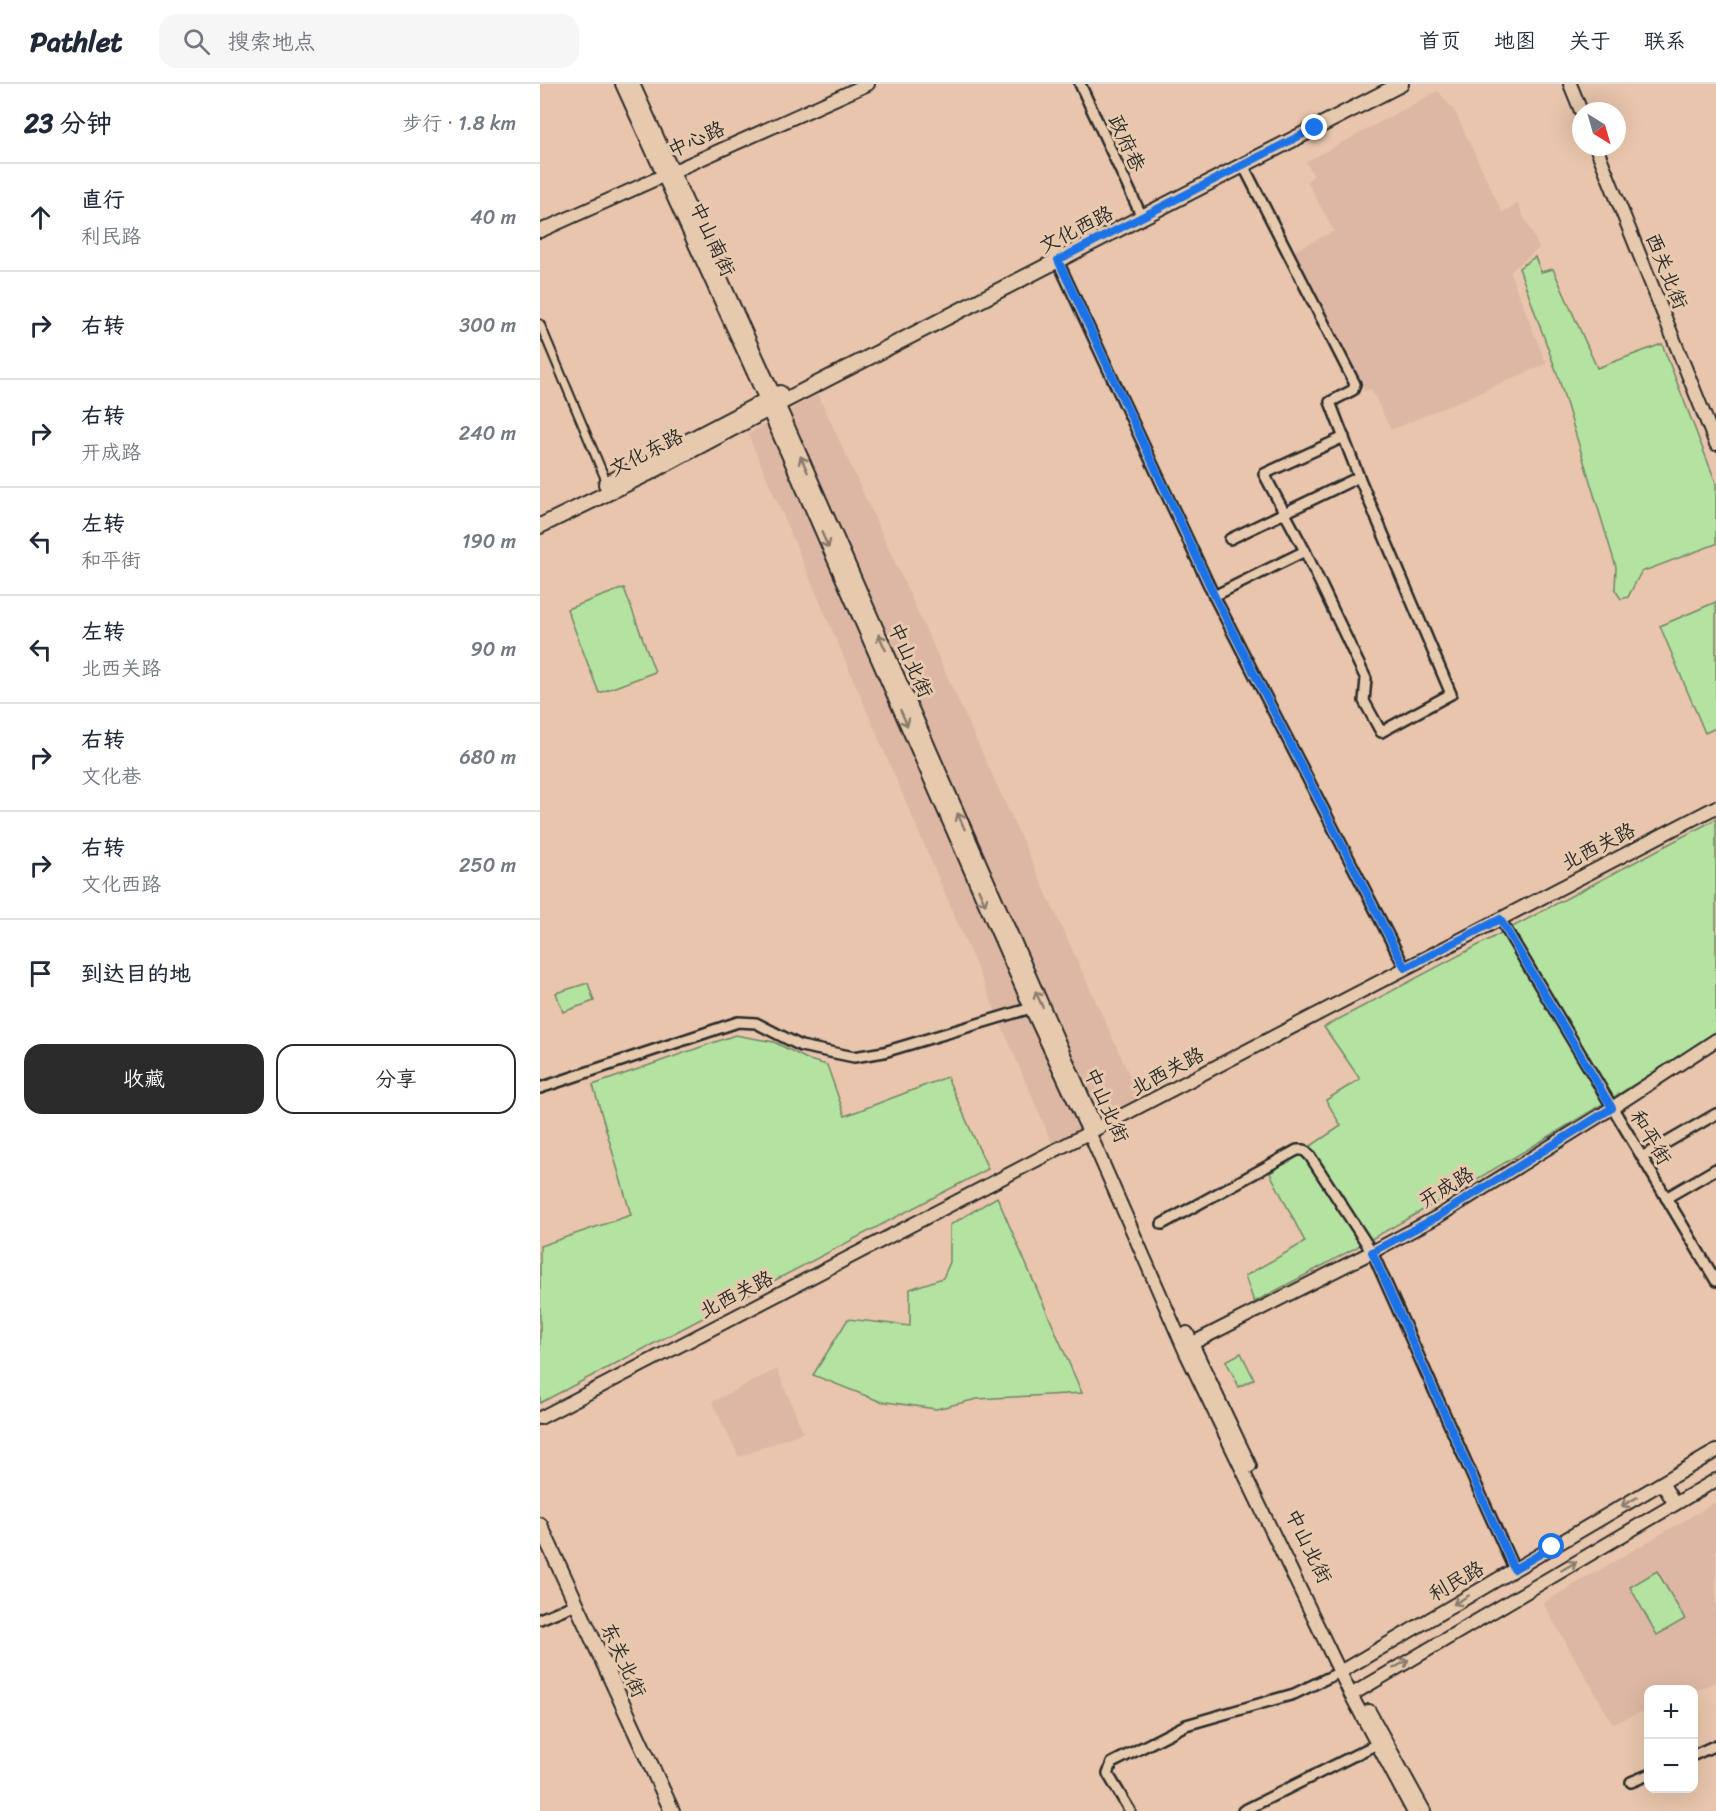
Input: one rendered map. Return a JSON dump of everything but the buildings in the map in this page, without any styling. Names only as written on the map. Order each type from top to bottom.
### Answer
[{"type":"main road","name":"文化西路","points":[[772,402],[1141,213],[1383,84]]},
{"type":"main road","name":"文化西路","points":[[1141,213],[1243,165],[1401,84]]},
{"type":"main road","name":"文化东路","points":[[540,517],[772,402]]},
{"type":"main road","name":"文化东路","points":[[540,526],[647,474],[772,402]]},
{"type":"main road","name":"东关北街","points":[[540,1525],[663,1811]]},
{"type":"main road","name":"东关北街","points":[[540,1545],[573,1605],[672,1811]]},
{"type":"street","name":"中山南街","points":[[622,84],[667,174],[772,402]]},
{"type":"street","name":"中山南街","points":[[633,84],[667,174]]},
{"type":"street","name":"中心路","points":[[540,231],[868,84]]},
{"type":"street","name":"政府巷","points":[[1080,84],[1141,213]]},
{"type":"street","points":[[1570,84],[1577,102]]},
{"type":"street","name":"西关北街","points":[[1600,156],[1716,444]]},
{"type":"street","points":[[1243,165],[1355,384],[1353,390],[1330,402],[1450,694],[1381,732],[1364,701],[1366,679],[1305,551],[1264,474],[1344,437]]},
{"type":"street","points":[[1056,257],[1215,597],[1405,968]]},
{"type":"street","points":[[540,324],[607,483]]},
{"type":"street","name":"中山北街","points":[[772,402],[1031,1008],[1093,1130]]},
{"type":"street","name":"中山北街","points":[[772,402],[1189,1346],[1283,1539],[1377,1744],[1413,1811]]},
{"type":"street","points":[[1230,539],[1359,477]]},
{"type":"street","points":[[1215,597],[1305,551]]},
{"type":"street","name":"北西关路","points":[[540,1418],[1716,807]]},
{"type":"street","name":"和平街","points":[[1500,919],[1716,1281]]},
{"type":"street","points":[[540,1088],[738,1022],[756,1023],[801,1046],[854,1057],[884,1052],[1031,1008]]},
{"type":"street","name":"开成路","points":[[1189,1346],[1437,1217],[1716,1040]]},
{"type":"street","points":[[1642,1157],[1716,1114]]},
{"type":"street","points":[[1162,1224],[1297,1150],[1304,1150],[1372,1252],[1514,1569]]},
{"type":"street","points":[[1666,1198],[1716,1169]]},
{"type":"street","name":"利民路","points":[[1343,1670],[1716,1451]]},
{"type":"street","points":[[1354,1692],[1716,1480]]},
{"type":"street","points":[[1662,1483],[1675,1504]]},
{"type":"street","points":[[540,1619],[573,1605]]},
{"type":"street","points":[[1130,1811],[1108,1774],[1112,1763],[1186,1725],[1294,1694],[1343,1670]]},
{"type":"street","name":"中山北街","points":[[1354,1692],[1424,1811]]},
{"type":"street","points":[[1243,1811],[1377,1744]]},
{"type":"street","points":[[1698,1753],[1716,1745]]},
{"type":"street","points":[[1631,1782],[1644,1776]]},
{"type":"shaded area","points":[[1438,91],[1455,112],[1502,212],[1518,204],[1539,248],[1510,272],[1546,364],[1391,430],[1371,389],[1365,391],[1294,251],[1334,231],[1307,181],[1314,176],[1306,162]]},
{"type":"shaded area","points":[[818,394],[1140,1098],[1052,1143],[748,434]]},
{"type":"shaded area","points":[[777,1369],[803,1432],[739,1457],[712,1402]]},
{"type":"shaded area","points":[[1716,1502],[1716,1682],[1698,1689],[1698,1685],[1644,1685],[1644,1711],[1613,1724],[1543,1603]]},
{"type":"green space","points":[[1535,257],[1541,272],[1553,269],[1597,368],[1662,344],[1716,483],[1716,544],[1641,572],[1628,597],[1621,599],[1615,590],[1616,567],[1558,376],[1519,268]]},
{"type":"green space","points":[[624,588],[655,672],[599,693],[567,609]]},
{"type":"green space","points":[[1716,602],[1716,728],[1705,733],[1660,626]]},
{"type":"green space","points":[[1716,819],[1716,1033],[1488,1173],[1254,1302],[1245,1276],[1305,1242],[1270,1173],[1341,1126],[1326,1100],[1360,1079],[1324,1027]]},
{"type":"green space","points":[[588,983],[594,1001],[563,1012],[556,993]]},
{"type":"green space","points":[[735,1035],[774,1042],[809,1060],[827,1065],[845,1116],[947,1077],[988,1169],[540,1403],[540,1246],[631,1215],[593,1085]]},
{"type":"green space","points":[[997,1197],[1082,1393],[977,1399],[936,1409],[879,1401],[813,1375],[848,1319],[910,1326],[910,1289],[943,1278],[950,1262],[950,1225]]},
{"type":"green space","points":[[1241,1353],[1254,1379],[1239,1387],[1226,1361]]},
{"type":"green space","points":[[1657,1571],[1685,1619],[1657,1635],[1630,1587]]},
{"type":"route","points":[[1315,128],[1058,260],[1215,597],[1405,968],[1500,919],[1612,1108],[1437,1217],[1372,1252],[1514,1569],[1552,1547]]}]
